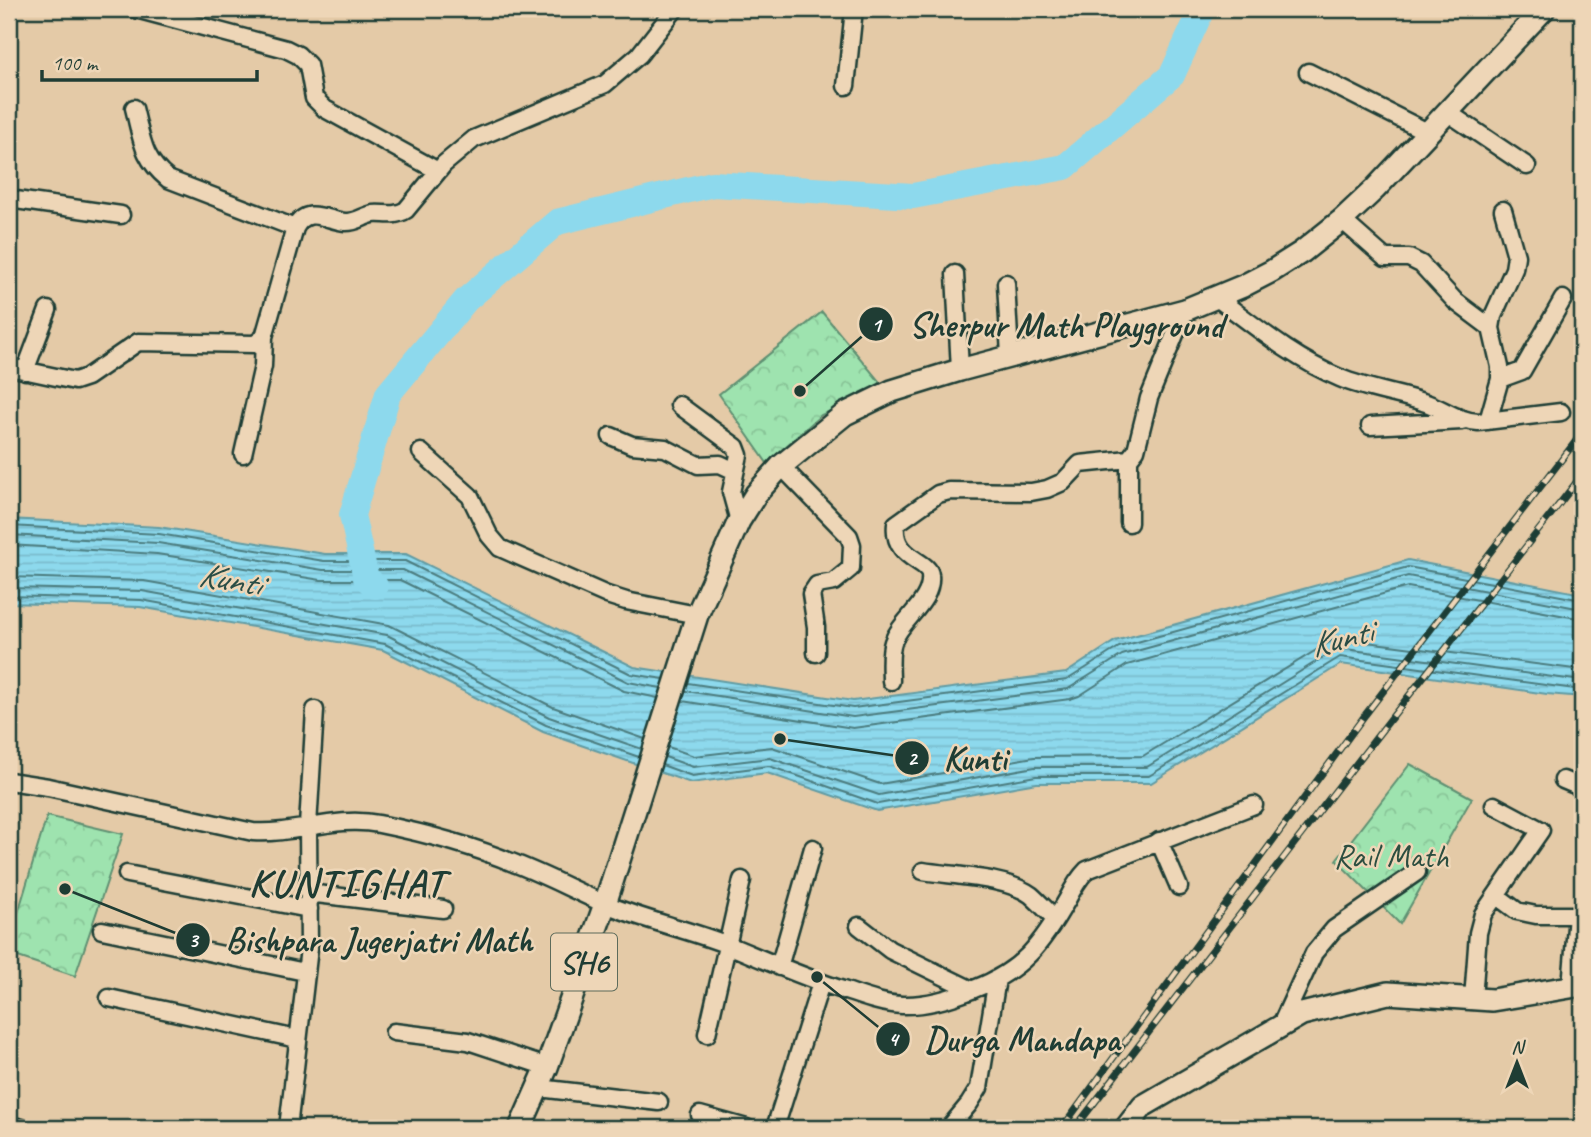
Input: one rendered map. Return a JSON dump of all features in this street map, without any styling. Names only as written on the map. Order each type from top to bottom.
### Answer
[{"type":"main road","name":"SH6","points":[[520,1128],[547,1067],[605,904],[697,615],[739,521],[756,494],[781,466],[834,422],[892,391],[1010,356],[1185,310],[1217,298],[1272,271],[1302,252],[1342,220],[1544,9]]},
{"type":"main road","points":[[1126,1128],[1143,1106],[1302,1014],[1388,993],[1492,1000],[1577,985]]},
{"type":"street","points":[[136,9],[286,49],[298,55],[308,65],[314,98],[325,109],[438,171]]},
{"type":"street","points":[[846,86],[855,9]]},
{"type":"street","points":[[243,454],[262,366],[264,337],[298,222],[308,215],[350,222],[372,214],[400,214],[438,171],[474,138],[605,84],[639,55],[667,11]]},
{"type":"street","points":[[1308,72],[1429,132]]},
{"type":"street","points":[[134,108],[146,154],[154,168],[167,179],[295,228]]},
{"type":"street","points":[[1447,112],[1527,166]]},
{"type":"street","points":[[9,199],[121,215]]},
{"type":"street","points":[[1488,421],[1500,379],[1491,328],[1493,316],[1514,269],[1516,256],[1503,210]]},
{"type":"street","points":[[1342,220],[1385,258],[1409,258],[1421,264],[1455,301],[1491,328]]},
{"type":"street","points":[[955,274],[960,370]]},
{"type":"street","points":[[1006,283],[1010,356]]},
{"type":"street","points":[[1217,298],[1297,357],[1317,368],[1360,385],[1440,408],[1465,421]]},
{"type":"street","points":[[1500,379],[1522,370],[1563,299]]},
{"type":"street","points":[[48,310],[17,369],[75,381],[87,377],[138,342],[153,340],[240,346],[255,344],[264,337]]},
{"type":"street","points":[[1129,523],[1129,459],[1136,450],[1149,398],[1185,310]]},
{"type":"street","points":[[679,405],[736,447],[739,455],[731,492],[739,521]]},
{"type":"street","points":[[1370,426],[1488,421],[1561,412]]},
{"type":"street","points":[[611,436],[632,445],[665,448],[698,465],[720,464],[735,471]]},
{"type":"street","points":[[421,452],[470,496],[489,535],[500,548],[607,595],[697,615]]},
{"type":"street","points":[[891,681],[893,643],[925,597],[930,576],[927,567],[904,553],[896,534],[896,524],[900,520],[938,494],[949,491],[1039,491],[1063,482],[1080,464],[1129,459]]},
{"type":"street","points":[[781,466],[849,536],[852,545],[851,568],[834,582],[817,585],[811,594],[816,627],[816,653]]},
{"type":"street","points":[[288,1128],[309,948],[308,826],[316,710]]},
{"type":"street","points":[[1563,780],[1582,788]]},
{"type":"street","points":[[9,781],[48,787],[253,832],[269,833],[353,821],[378,823],[498,857],[605,904],[726,944],[821,984],[882,1003],[904,1005],[928,1003],[972,990],[1019,966],[1035,949],[1075,883],[1087,870],[1254,805]]},
{"type":"street","points":[[1473,999],[1479,923],[1541,830],[1494,805]]},
{"type":"street","points":[[1159,841],[1179,887]]},
{"type":"street","points":[[779,967],[813,848]]},
{"type":"street","points":[[923,871],[1002,883],[1029,894],[1055,918]]},
{"type":"street","points":[[1280,1027],[1314,953],[1334,929],[1417,872]]},
{"type":"street","points":[[127,874],[309,901],[443,909]]},
{"type":"street","points":[[707,1034],[742,880]]},
{"type":"street","points":[[1497,896],[1517,911],[1536,915],[1577,915],[1577,985]]},
{"type":"street","points":[[859,926],[890,950],[972,990]]},
{"type":"street","points":[[102,930],[305,972]]},
{"type":"street","points":[[949,1128],[979,1087],[997,979]]},
{"type":"street","points":[[775,1128],[821,984]]},
{"type":"street","points":[[109,998],[297,1039]]},
{"type":"street","points":[[394,1032],[468,1041],[547,1067]]},
{"type":"street","points":[[539,1088],[659,1102]]},
{"type":"street","points":[[700,1115],[747,1128]]},
{"type":"street","points":[[9,1125],[22,1128]]},
{"type":"green space","points":[[822,312],[884,387],[821,415],[767,463],[719,394]]},
{"type":"green space","name":"Rail Math","points":[[1410,764],[1472,798],[1400,924],[1336,860]]},
{"type":"green space","points":[[47,816],[123,834],[75,976],[9,954],[9,943]]},
{"type":"water","points":[[9,519],[159,527],[325,554],[406,554],[634,667],[853,701],[1066,673],[1115,641],[1408,560],[1582,594],[1582,697],[1341,664],[1151,783],[1037,783],[877,811],[767,773],[691,783],[543,732],[383,650],[140,607],[9,603]]},
{"type":"waterway","points":[[375,586],[366,578],[352,515],[388,394],[466,300],[557,222],[713,184],[913,196],[1065,167],[1172,75],[1202,9]]},
{"type":"railway","points":[[1062,1128],[1365,715],[1582,433]]},
{"type":"railway","points":[[1075,1128],[1582,475]]},
{"type":"place","name":"Sherpur Math Playground","points":[[800,391]]},
{"type":"place","name":"Kunti","points":[[780,739]]},
{"type":"place","name":"Bishpara Jugerjatri Math","points":[[65,889]]},
{"type":"place","name":"Durga Mandapa","points":[[817,977]]},
{"type":"district","name":"KUNTIGHAT","points":[[347,883]]}]
